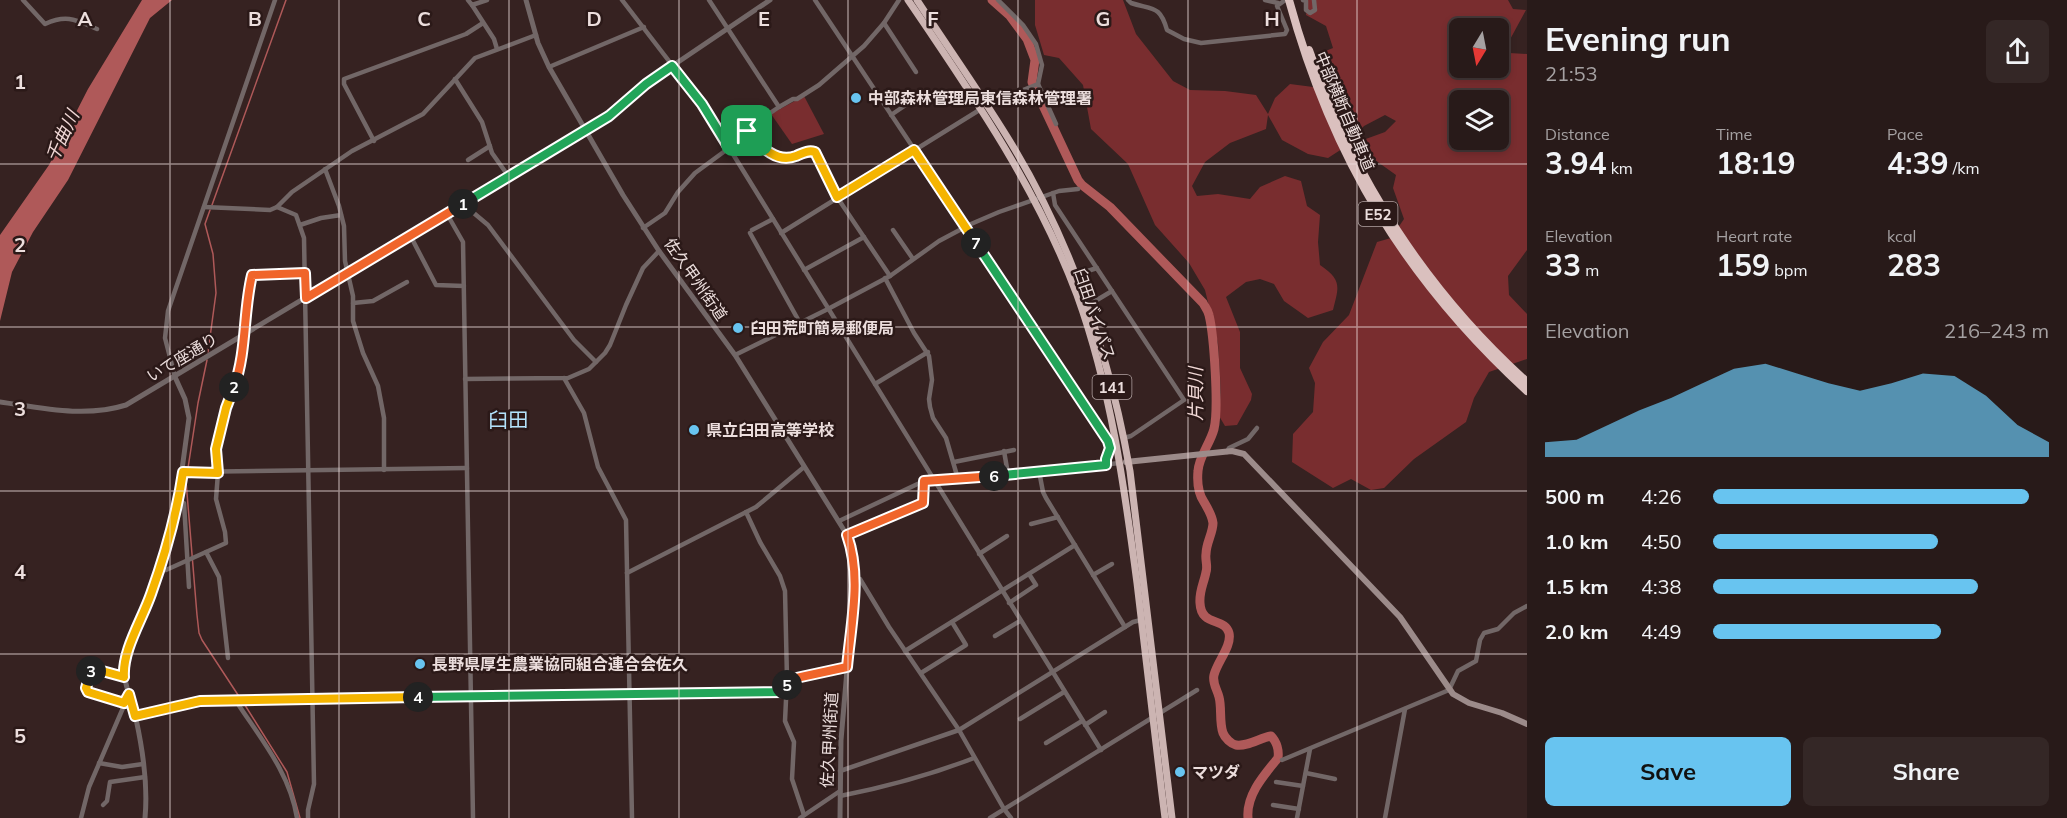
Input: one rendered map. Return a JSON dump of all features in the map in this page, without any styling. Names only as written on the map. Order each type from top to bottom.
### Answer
[{"type":"highway","name":"臼田バイパス","points":[[908,0],[984,107]]},
{"type":"highway","name":"臼田バイパス","points":[[917,0],[1054,223],[1076,275],[1109,374],[1124,438],[1124,463],[1165,818]]},
{"type":"highway","name":"中部横断自動車道","points":[[1289,0],[1308,63],[1325,108],[1379,215],[1425,282],[1449,312],[1527,391]]},
{"type":"highway","name":"中部横断自動車道","points":[[1294,0],[1313,61],[1331,105],[1384,212],[1417,261],[1454,308],[1485,342],[1527,382]]},
{"type":"highway","name":"臼田バイパス","points":[[1038,199],[1076,293],[1092,340],[1124,463],[1160,713],[1172,818]]},
{"type":"main road","points":[[1124,463],[1227,452],[1240,453],[1250,460],[1400,617],[1449,690],[1461,700],[1527,724]]},
{"type":"street","points":[[23,0],[45,24],[57,18],[66,18],[97,29]]},
{"type":"street","points":[[146,818],[143,764],[135,716],[124,677],[125,659],[158,570],[186,473],[189,418],[165,338],[166,317],[274,0]]},
{"type":"street","points":[[487,0],[470,3],[494,39],[497,49]]},
{"type":"street","name":"佐久甲州街道","points":[[526,0],[536,35],[549,67],[643,228],[735,356],[847,535],[855,577],[840,771],[840,818]]},
{"type":"street","points":[[622,0],[702,104],[1101,750]]},
{"type":"street","points":[[709,0],[779,106]]},
{"type":"street","name":"いて座通り","points":[[0,402],[86,412],[126,405],[619,110],[646,84],[770,0]]},
{"type":"street","points":[[815,0],[1108,441],[1110,448],[1106,465]]},
{"type":"street","points":[[643,228],[665,213],[678,192],[695,173],[729,148],[757,122],[779,106],[797,99],[819,84],[853,56],[884,23],[899,0]]},
{"type":"street","points":[[998,0],[1023,25],[1036,44],[1042,65],[1038,84],[1056,124]]},
{"type":"street","points":[[1128,0],[1159,12],[1163,16],[1167,30],[1184,39],[1201,43],[1285,34],[1287,30],[1278,10],[1278,3]]},
{"type":"street","points":[[1265,0],[1278,3],[1284,1]]},
{"type":"street","points":[[1304,0],[1306,10],[1310,13],[1315,10],[1314,0]]},
{"type":"street","points":[[374,141],[344,84],[344,79],[466,34],[483,23]]},
{"type":"street","points":[[884,23],[916,72]]},
{"type":"street","points":[[549,67],[644,27]]},
{"type":"street","points":[[204,207],[270,210],[278,207],[292,192],[352,151],[423,114],[475,58],[536,35]]},
{"type":"street","points":[[455,79],[482,122],[492,153],[508,177]]},
{"type":"street","points":[[781,233],[984,107],[1038,84]]},
{"type":"street","points":[[891,115],[919,96]]},
{"type":"street","points":[[747,131],[768,152],[781,157],[789,158],[810,151],[815,152],[837,197],[864,237],[887,277],[914,333],[927,352],[932,367],[929,399],[933,418],[946,438],[958,479]]},
{"type":"street","points":[[468,160],[489,146]]},
{"type":"street","points":[[325,169],[341,215],[355,329],[378,386],[384,418],[384,470]]},
{"type":"street","points":[[735,356],[887,277],[939,241],[965,228],[999,212],[1053,193],[1078,189]]},
{"type":"street","points":[[1053,193],[1055,205],[1184,400],[1131,436],[1124,438]]},
{"type":"street","points":[[463,204],[489,225],[574,340],[596,362]]},
{"type":"street","points":[[278,207],[296,215],[305,243],[314,783],[308,818]]},
{"type":"street","points":[[447,214],[463,242],[473,818]]},
{"type":"street","points":[[300,225],[321,218],[341,215]]},
{"type":"street","points":[[773,219],[751,232],[800,323]]},
{"type":"street","points":[[893,230],[913,259]]},
{"type":"street","points":[[411,235],[436,285],[464,286]]},
{"type":"street","points":[[804,270],[864,237]]},
{"type":"street","points":[[465,379],[564,378],[581,374],[596,362],[610,345],[643,268],[659,251]]},
{"type":"street","points":[[1076,275],[1097,268]]},
{"type":"street","points":[[158,570],[166,570],[227,541],[216,499],[218,473],[216,449],[226,408],[238,376],[252,275],[305,273]]},
{"type":"street","points":[[353,303],[373,301],[407,282]]},
{"type":"street","points":[[1087,306],[1112,291]]},
{"type":"street","points":[[875,384],[927,352]]},
{"type":"street","points":[[564,378],[584,413],[598,467],[626,520],[632,818]]},
{"type":"street","points":[[1227,452],[1229,448],[1248,438],[1257,428]]},
{"type":"street","points":[[954,462],[1014,450]]},
{"type":"street","points":[[1004,451],[1008,474]]},
{"type":"street","points":[[839,521],[924,481],[1124,463]]},
{"type":"street","points":[[627,573],[761,503],[804,466]]},
{"type":"street","points":[[186,473],[467,468]]},
{"type":"street","points":[[1039,471],[1043,492],[1125,627]]},
{"type":"street","points":[[847,535],[923,503],[924,481]]},
{"type":"street","points":[[178,499],[184,503],[191,558],[189,587]]},
{"type":"street","points":[[746,512],[780,576],[785,591],[787,680],[785,721],[794,742],[792,779],[802,817],[840,793],[892,785],[974,758]]},
{"type":"street","points":[[1031,524],[1058,517]]},
{"type":"street","points":[[979,554],[1007,536]]},
{"type":"street","points":[[905,651],[1075,545]]},
{"type":"street","points":[[206,552],[219,577],[228,658]]},
{"type":"street","points":[[1093,575],[1112,564]]},
{"type":"street","points":[[1009,603],[1036,585],[1029,574]]},
{"type":"street","points":[[855,577],[860,579],[905,651],[959,730],[1011,818]]},
{"type":"street","points":[[1282,760],[1449,690],[1458,672],[1476,661],[1480,640],[1484,633],[1498,629],[1514,613],[1527,606]]},
{"type":"street","points":[[840,771],[959,730],[1125,627],[1141,620]]},
{"type":"street","points":[[995,636],[1020,621]]},
{"type":"street","points":[[921,673],[966,645],[952,622]]},
{"type":"street","points":[[787,680],[847,667]]},
{"type":"street","points":[[124,677],[95,669],[92,670],[86,688],[88,692],[124,703]]},
{"type":"street","points":[[990,818],[1197,690]]},
{"type":"street","points":[[135,716],[200,701],[786,692]]},
{"type":"street","points":[[1020,719],[1064,692]]},
{"type":"street","points":[[81,818],[89,787],[129,694]]},
{"type":"street","points":[[240,701],[287,780],[297,818]]},
{"type":"street","points":[[1385,818],[1405,709]]},
{"type":"street","points":[[1046,743],[1105,712]]},
{"type":"street","points":[[1297,818],[1310,749]]},
{"type":"street","points":[[99,763],[122,767],[143,764]]},
{"type":"street","points":[[1306,773],[1335,779]]},
{"type":"street","points":[[104,804],[107,801],[110,782],[145,777]]},
{"type":"street","points":[[1276,782],[1303,786]]},
{"type":"street","points":[[1273,805],[1299,809]]},
{"type":"shaded area","name":"千曲川","points":[[142,0],[172,0],[150,18],[68,180],[33,232],[12,272],[0,321],[0,235],[49,165],[88,89]]},
{"type":"shaded area","points":[[1035,0],[1123,0],[1136,34],[1173,81],[1190,90],[1256,95],[1268,114],[1275,98],[1290,84],[1313,87],[1329,80],[1329,67],[1323,52],[1333,48],[1326,26],[1306,15],[1308,0],[1508,0],[1513,9],[1526,10],[1509,41],[1509,18],[1449,18],[1449,78],[1509,78],[1509,53],[1527,54],[1527,250],[1508,276],[1509,295],[1527,314],[1527,359],[1489,372],[1474,398],[1466,422],[1414,459],[1384,488],[1371,490],[1351,479],[1333,488],[1292,462],[1293,434],[1313,412],[1315,383],[1309,368],[1323,342],[1349,315],[1377,242],[1391,238],[1404,219],[1393,188],[1396,175],[1361,150],[1363,140],[1385,132],[1396,121],[1385,115],[1364,126],[1345,147],[1328,158],[1308,154],[1282,140],[1268,115],[1266,129],[1230,143],[1205,162],[1192,186],[1197,196],[1218,194],[1250,199],[1260,187],[1285,176],[1301,181],[1307,206],[1320,215],[1318,242],[1320,265],[1335,280],[1337,295],[1333,310],[1308,318],[1284,301],[1274,284],[1260,279],[1246,282],[1226,297],[1240,332],[1240,368],[1252,394],[1237,425],[1225,426],[1219,416],[1221,393],[1218,343],[1205,290],[1189,263],[1155,225],[1128,164],[1091,129],[1083,85],[1059,58],[1044,55],[1035,25]]},
{"type":"shaded area","points":[[804,96],[824,134],[792,144],[771,114]]},
{"type":"waterway","points":[[212,205],[286,0]]},
{"type":"waterway","name":"片貝川","points":[[992,0],[1010,16],[1027,39],[1035,60],[1032,82],[1078,180],[1110,207],[1203,303],[1209,313],[1213,339],[1216,405],[1214,429],[1200,460],[1198,487],[1213,523],[1206,550],[1207,570],[1201,591],[1201,611],[1204,616],[1227,628],[1229,633],[1228,643],[1214,678],[1220,701],[1224,735],[1236,745],[1249,744],[1271,736],[1278,752],[1278,758],[1253,793],[1248,818]]},
{"type":"waterway","points":[[208,352],[216,293],[213,254],[205,224],[210,210]]},
{"type":"waterway","points":[[207,360],[186,481],[197,615],[202,640],[240,698]]},
{"type":"waterway","points":[[243,702],[287,772],[300,818]]},
{"type":"place","name":"中部森林管理局東信森林管理署","points":[[856,98]]},
{"type":"place","name":"臼田荒町簡易郵便局","points":[[738,328]]},
{"type":"place","name":"県立臼田高等学校","points":[[694,430]]},
{"type":"place","name":"長野県厚生農業協同組合連合会佐久","points":[[420,664]]},
{"type":"place","name":"マツダ","points":[[1180,772]]},
{"type":"district","name":"臼田","points":[[508,419]]},
{"type":"route","points":[[672,66],[702,104],[729,148],[747,131],[768,152],[781,157],[789,158],[810,151],[815,152],[837,197],[914,150],[1108,441],[1110,448],[1106,465],[924,481],[923,503],[847,535],[852,548],[855,577],[847,667],[787,680],[786,692],[200,701],[135,716],[129,694],[124,703],[88,692],[86,688],[92,670],[124,677],[125,659],[153,590],[178,499],[183,472],[218,473],[216,449],[226,408],[238,376],[252,275],[305,273],[306,298],[609,116],[624,106],[646,84],[672,66]]}]
